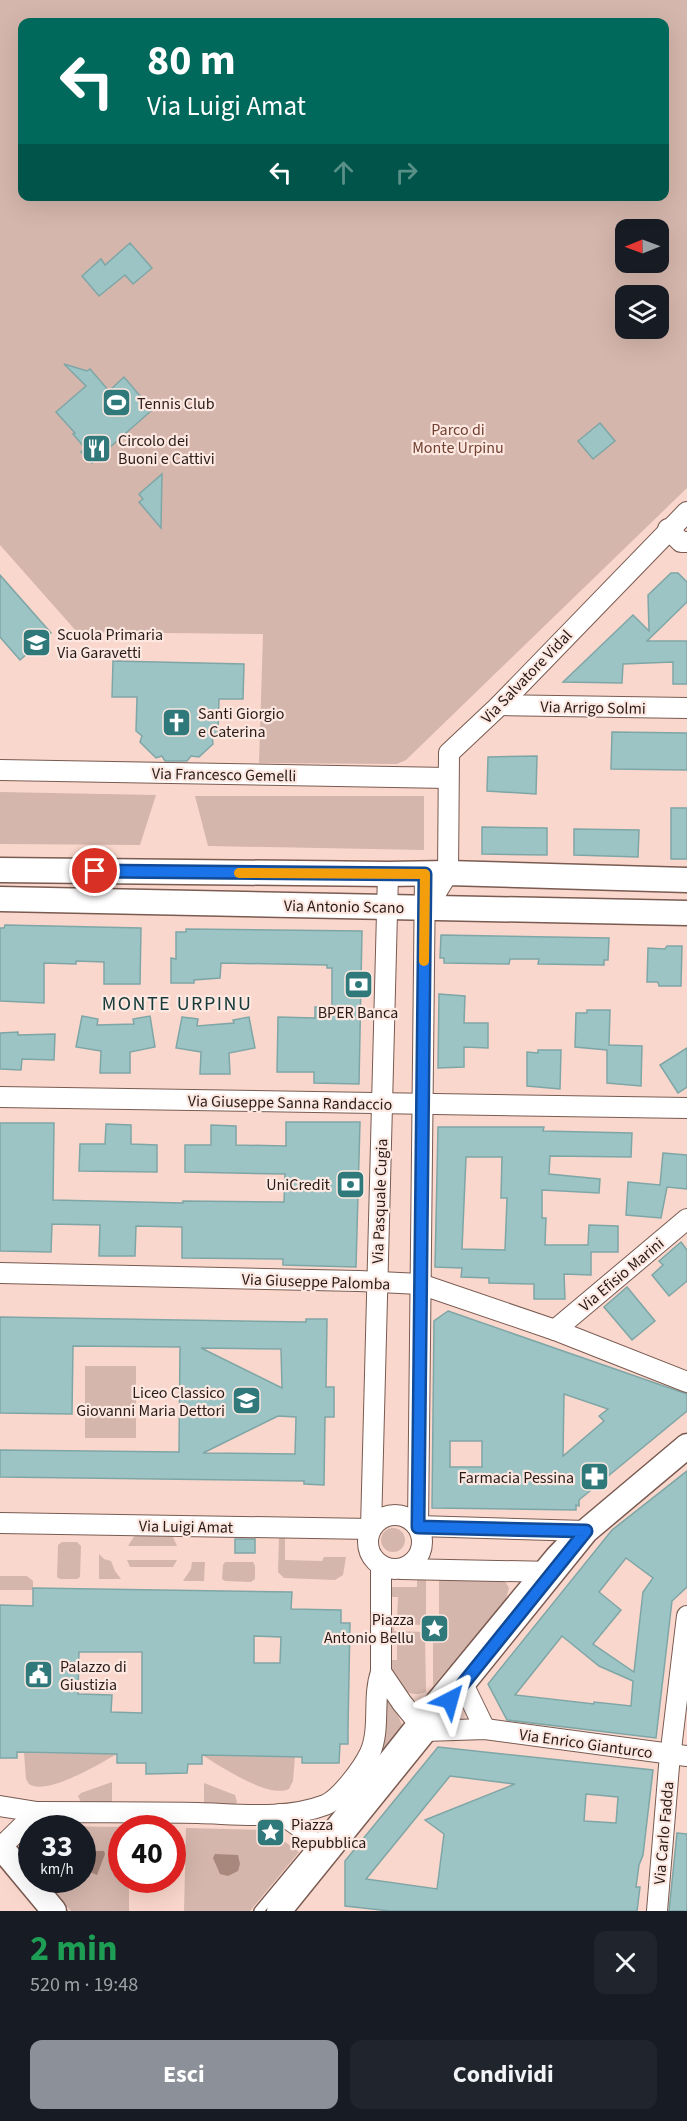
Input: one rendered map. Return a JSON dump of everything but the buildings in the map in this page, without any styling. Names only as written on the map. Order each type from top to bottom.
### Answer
[{"type":"street","name":"Via Salvatore Vidal","points":[[437,874],[449,753],[500,705],[668,529],[687,512]]},
{"type":"street","points":[[668,529],[681,542],[687,542]]},
{"type":"street","name":"Via Arrigo Solmi","points":[[500,705],[687,708]]},
{"type":"street","name":"Via Francesco Gemelli","points":[[0,770],[448,778]]},
{"type":"street","name":"Via Antonio Scano","points":[[0,870],[437,874],[687,880]]},
{"type":"street","name":"Via Pasquale Cugia","points":[[371,1528],[388,874]]},
{"type":"street","points":[[388,1568],[408,1566],[416,1559],[422,1548],[422,1535],[418,1526],[425,907],[434,896],[437,874]]},
{"type":"street","name":"Via Antonio Scano","points":[[0,899],[687,913]]},
{"type":"street","name":"Via Giuseppe Sanna Randaccio","points":[[0,1097],[687,1108]]},
{"type":"street","name":"Via Efisio Marini","points":[[555,1330],[687,1219]]},
{"type":"street","name":"Via Giuseppe Palomba","points":[[0,1273],[420,1284],[555,1330],[687,1382]]},
{"type":"street","points":[[279,1911],[315,1855],[379,1787],[420,1724],[463,1684],[579,1528],[679,1444]]},
{"type":"street","name":"Via Luigi Amat","points":[[0,1523],[371,1528],[384,1516],[394,1514],[408,1517],[418,1526],[579,1528]]},
{"type":"street","points":[[371,1528],[368,1534],[368,1549],[371,1557],[388,1568],[545,1571]]},
{"type":"street","points":[[0,1806],[37,1812],[280,1814],[325,1805],[340,1794],[370,1754],[376,1718],[376,1685],[381,1672],[388,1568]]},
{"type":"street","name":"Via Carlo Fadda","points":[[657,1911],[679,1755],[687,1617]]},
{"type":"street","points":[[381,1672],[402,1703],[420,1724]]},
{"type":"street","points":[[463,1684],[484,1729]]},
{"type":"street","name":"Via Enrico Gianturco","points":[[420,1724],[484,1729],[679,1755]]},
{"type":"street","points":[[37,1812],[0,1847],[54,1911]]},
{"type":"street","points":[[280,1814],[309,1834],[315,1855]]},
{"type":"lane","points":[[259,1911],[315,1855],[545,1571]]},
{"type":"green space","name":"Parco di Monte Urpinu","points":[[0,0],[687,0],[687,488],[406,760],[397,764],[259,763],[263,634],[77,632],[0,545]]},
{"type":"green space","points":[[0,792],[156,795],[140,845],[0,844]]},
{"type":"green space","points":[[195,796],[424,796],[424,850],[208,846]]},
{"type":"green space","points":[[85,1366],[136,1366],[136,1438],[85,1438]]},
{"type":"green space","points":[[393,1528],[401,1532],[405,1540],[401,1548],[393,1552],[385,1548],[381,1540],[385,1532]]},
{"type":"green space","points":[[135,1535],[172,1535],[177,1546],[128,1546]]},
{"type":"green space","points":[[279,1536],[285,1536],[285,1560],[322,1561],[324,1557],[346,1557],[343,1575],[335,1580],[284,1578],[278,1572]]},
{"type":"green space","points":[[62,1542],[77,1542],[81,1546],[80,1577],[77,1579],[57,1577],[58,1545]]},
{"type":"green space","points":[[99,1554],[111,1561],[121,1579],[99,1579]]},
{"type":"green space","points":[[127,1560],[177,1560],[173,1567],[130,1567]]},
{"type":"green space","points":[[192,1562],[205,1562],[204,1581],[183,1581],[191,1569]]},
{"type":"green space","points":[[225,1562],[253,1562],[255,1579],[251,1582],[225,1581],[222,1579]]},
{"type":"green space","points":[[0,1576],[27,1576],[33,1581],[33,1590],[0,1590]]},
{"type":"green space","points":[[417,1579],[426,1579],[426,1625],[394,1624],[394,1631],[425,1632],[426,1692],[413,1694],[394,1684],[389,1660],[397,1660],[397,1638],[389,1638],[389,1619],[397,1619],[398,1597],[389,1597],[390,1587],[417,1587]]},
{"type":"green space","points":[[439,1579],[500,1579],[509,1588],[506,1599],[433,1686],[433,1640],[439,1639]]},
{"type":"green space","points":[[382,1689],[402,1725],[380,1753]]},
{"type":"green space","points":[[24,1753],[117,1754],[73,1777],[48,1786],[37,1787],[29,1784],[26,1779]]},
{"type":"green space","points":[[202,1755],[295,1757],[293,1781],[289,1789],[280,1791],[257,1786]]},
{"type":"green space","points":[[112,1782],[112,1803],[81,1802],[78,1796],[81,1793]]},
{"type":"green space","points":[[204,1783],[235,1795],[237,1802],[235,1805],[204,1804]]},
{"type":"green space","points":[[96,1827],[108,1827],[108,1893],[129,1893],[129,1911],[71,1911],[54,1893],[96,1893]]},
{"type":"green space","points":[[186,1828],[269,1830],[299,1852],[250,1911],[184,1911]]},
{"type":"shaded area","points":[[96,1851],[104,1851],[105,1854],[97,1875]]},
{"type":"shaded area","points":[[215,1854],[238,1855],[240,1864],[238,1871],[228,1876],[220,1874],[213,1858]]},
{"type":"slow traffic","points":[[239,873],[425,874],[424,961]]},
{"type":"place","name":"Tennis Club","points":[[116,403]]},
{"type":"place","name":"Circolo dei Buoni e Cattivi","points":[[97,449]]},
{"type":"place","name":"Scuola Primaria Via Garavetti","points":[[36,643]]},
{"type":"place","name":"Santi Giorgio e Caterina","points":[[177,722]]},
{"type":"place","name":"BPER Banca","points":[[358,984]]},
{"type":"place","name":"UniCredit","points":[[351,1184]]},
{"type":"place","name":"Liceo Classico Giovanni Maria Dettori","points":[[246,1401]]},
{"type":"place","name":"Farmacia Pessina","points":[[595,1477]]},
{"type":"place","name":"Piazza Antonio Bellu","points":[[435,1628]]},
{"type":"place","name":"Palazzo di Giustizia","points":[[39,1675]]},
{"type":"place","name":"Piazza Repubblica","points":[[270,1833]]},
{"type":"district","name":"MONTE URPINU","points":[[177,1003]]},
{"type":"route","points":[[95,871],[425,874],[418,1527],[586,1531],[450,1700]]}]
